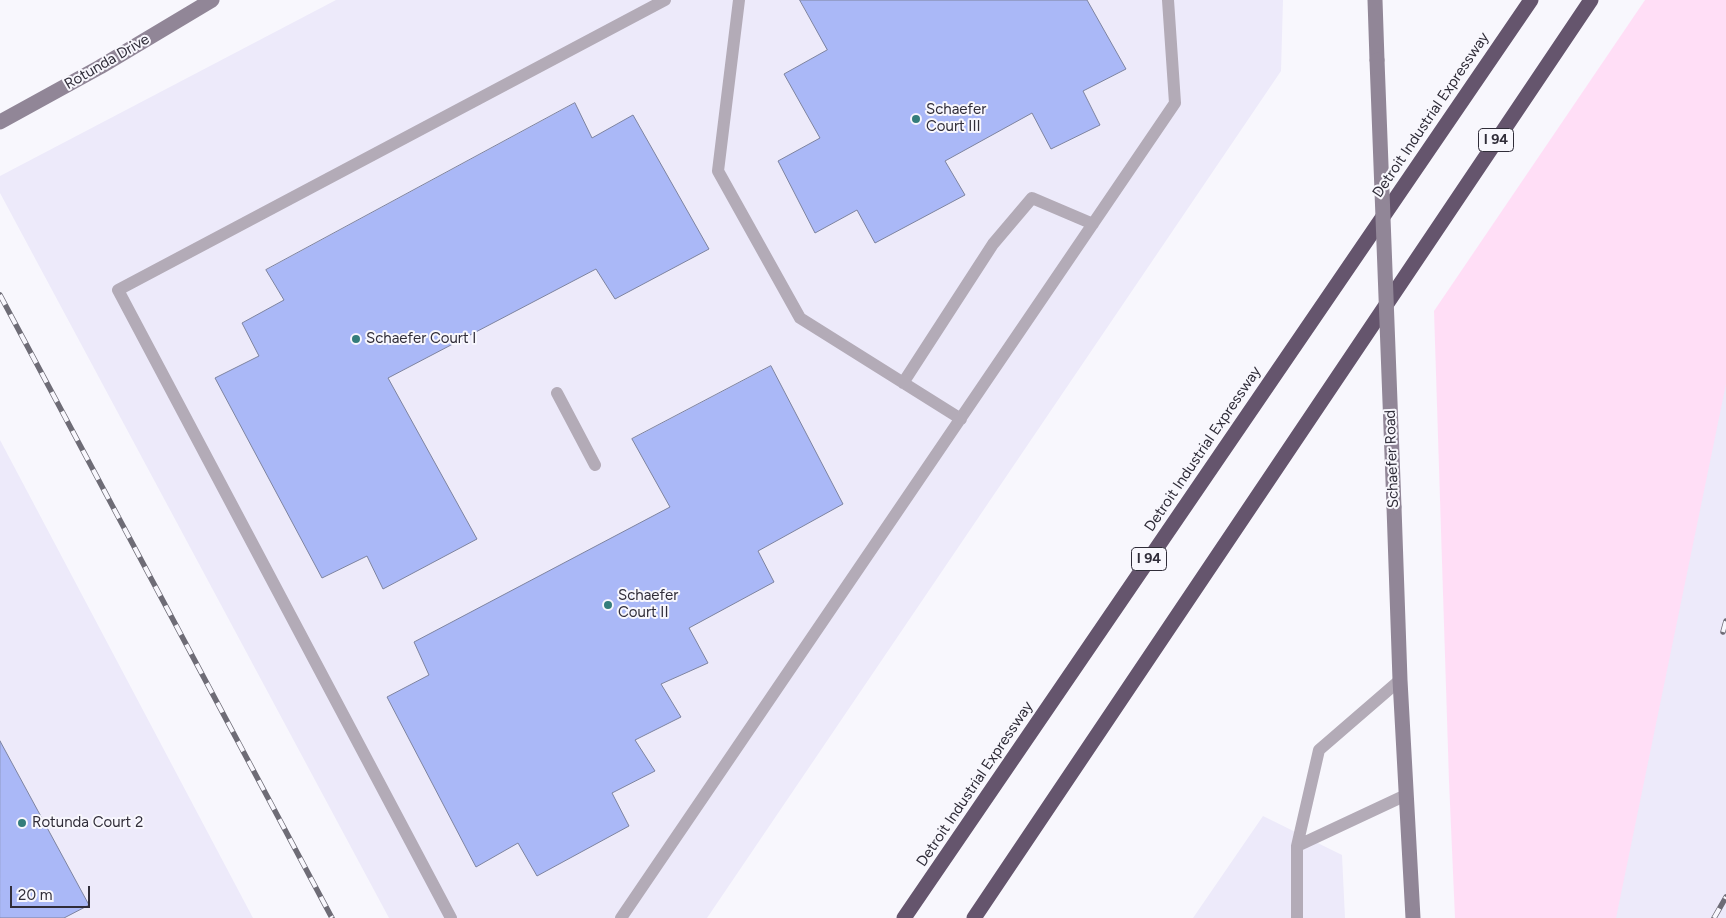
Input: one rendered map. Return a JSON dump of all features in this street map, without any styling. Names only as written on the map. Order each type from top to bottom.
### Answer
[{"type":"highway","name":"Detroit Industrial Expressway","points":[[904,918],[1531,0]]},
{"type":"highway","name":"I 94","points":[[974,918],[1591,0]]},
{"type":"main road","name":"Rotunda Drive","points":[[0,122],[100,67],[212,0]]},
{"type":"main road","name":"Schaefer Road","points":[[1375,0],[1400,680],[1413,918]]},
{"type":"lane","points":[[451,918],[118,290],[665,0]]},
{"type":"lane","points":[[739,0],[718,171],[800,318],[961,419]]},
{"type":"lane","points":[[621,918],[1175,103],[1168,0]]},
{"type":"lane","points":[[903,383],[992,244],[1032,198],[1094,224]]},
{"type":"lane","points":[[557,393],[596,466]]},
{"type":"lane","points":[[1297,918],[1297,846],[1320,750],[1400,680]]},
{"type":"lane","points":[[1297,846],[1406,795]]},
{"type":"shaded area","points":[[336,0],[1283,0],[1281,71],[707,918],[389,918],[0,193],[0,176]]},
{"type":"shaded area","points":[[1645,0],[1726,0],[1726,384],[1616,918],[1455,918],[1434,311]]},
{"type":"shaded area","points":[[1726,96],[1726,918],[1481,918]]},
{"type":"shaded area","points":[[0,440],[253,918],[0,918]]},
{"type":"shaded area","points":[[1263,816],[1342,855],[1345,918],[1193,918]]},
{"type":"building","name":"Schaefer Court III","points":[[800,0],[1087,0],[1126,69],[1083,91],[1100,125],[1051,149],[1032,113],[945,161],[965,195],[875,243],[857,210],[815,233],[778,161],[820,138],[784,74],[827,50]]},
{"type":"building","name":"Schaefer Court I","points":[[575,103],[592,138],[633,115],[709,249],[615,299],[596,269],[388,378],[477,539],[383,589],[367,556],[322,578],[215,378],[259,356],[242,323],[284,300],[266,270]]},
{"type":"building","name":"Schaefer Court II","points":[[771,366],[843,504],[758,551],[774,582],[689,628],[708,663],[661,684],[681,717],[635,740],[655,771],[612,793],[629,826],[537,876],[518,843],[476,867],[387,697],[429,675],[414,642],[670,507],[632,439]]},
{"type":"building","name":"Rotunda Court 2","points":[[0,741],[89,905],[64,918],[0,918]]},
{"type":"railway","points":[[0,295],[332,918]]},
{"type":"railway","points":[[1723,632],[1726,621]]},
{"type":"railway","points":[[1714,918],[1726,897]]},
{"type":"place","name":"Schaefer Court III","points":[[916,119]]},
{"type":"place","name":"Schaefer Court I","points":[[356,339]]},
{"type":"place","name":"Schaefer Court II","points":[[608,605]]},
{"type":"place","name":"Rotunda Court 2","points":[[22,823]]}]
